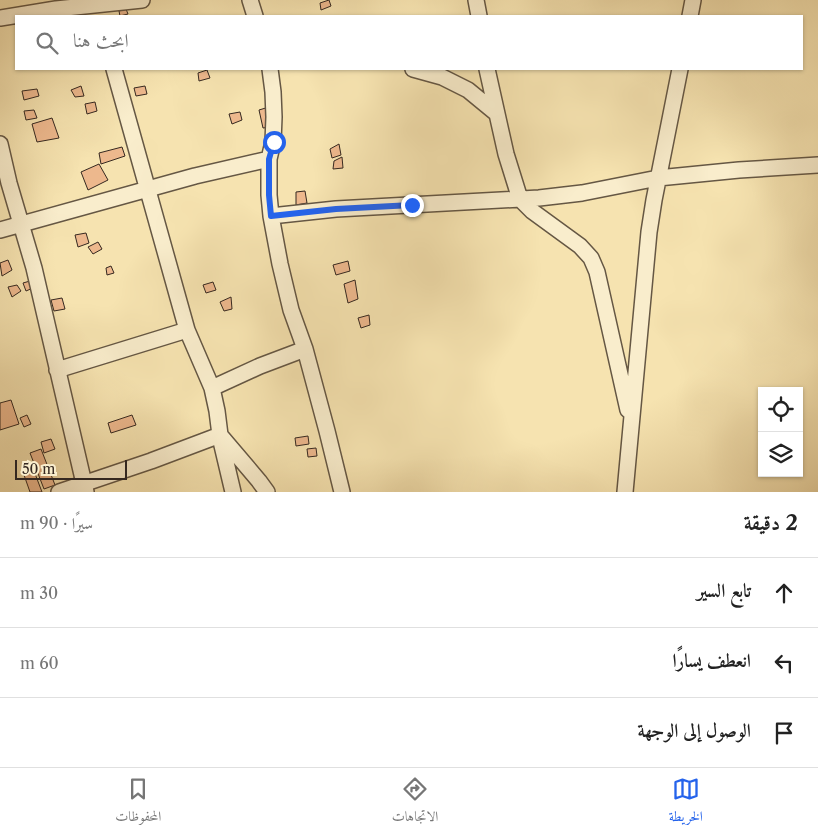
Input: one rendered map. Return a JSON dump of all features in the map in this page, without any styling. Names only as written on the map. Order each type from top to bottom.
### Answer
[{"type":"street","points":[[19,15],[56,9],[103,7],[142,0]]},
{"type":"street","points":[[250,0],[255,15]]},
{"type":"street","points":[[476,0],[479,15]]},
{"type":"street","points":[[690,15],[693,0]]},
{"type":"street","points":[[0,18],[15,16]]},
{"type":"street","points":[[114,70],[187,330],[212,388],[233,492]]},
{"type":"street","points":[[270,70],[274,117],[274,142],[269,159],[271,216],[291,310],[305,349],[342,492]]},
{"type":"street","points":[[417,70],[442,77],[468,90],[496,113]]},
{"type":"street","points":[[488,70],[506,154],[520,199],[532,211],[580,246],[591,258],[597,272],[632,426]]},
{"type":"street","points":[[625,492],[649,232],[680,70]]},
{"type":"street","points":[[0,144],[34,268],[85,488]]},
{"type":"street","points":[[0,230],[195,176],[269,159]]},
{"type":"street","points":[[271,216],[336,209],[520,199],[582,193],[658,178],[818,165]]},
{"type":"street","points":[[57,370],[187,330]]},
{"type":"street","points":[[212,388],[260,366],[305,349]]},
{"type":"street","points":[[59,492],[85,488],[220,435]]},
{"type":"street","points":[[220,435],[267,492]]},
{"type":"building","points":[[329,0],[331,6],[321,10],[320,3]]},
{"type":"building","points":[[126,9],[128,14],[120,15],[119,11]]},
{"type":"building","points":[[207,70],[210,78],[199,81],[198,73]]},
{"type":"building","points":[[81,86],[84,96],[75,97],[71,90]]},
{"type":"building","points":[[145,86],[147,94],[136,96],[134,88]]},
{"type":"building","points":[[37,89],[39,96],[24,100],[22,91]]},
{"type":"building","points":[[95,102],[97,111],[87,114],[85,104]]},
{"type":"building","points":[[269,107],[270,127],[263,128],[259,110]]},
{"type":"building","points":[[34,110],[37,118],[26,120],[24,111]]},
{"type":"building","points":[[240,112],[242,120],[232,124],[229,114]]},
{"type":"building","points":[[52,118],[59,138],[37,142],[32,124]]},
{"type":"building","points":[[339,144],[341,155],[332,158],[330,149]]},
{"type":"building","points":[[122,147],[125,156],[101,164],[99,153]]},
{"type":"building","points":[[342,157],[343,168],[333,169],[334,161]]},
{"type":"building","points":[[99,164],[108,180],[88,190],[81,172]]},
{"type":"building","points":[[305,191],[307,203],[296,205],[296,192]]},
{"type":"building","points":[[86,233],[89,243],[78,247],[75,235]]},
{"type":"building","points":[[98,242],[102,249],[93,254],[88,247]]},
{"type":"building","points":[[8,260],[12,270],[2,276],[0,263]]},
{"type":"building","points":[[348,261],[350,271],[336,275],[333,265]]},
{"type":"building","points":[[111,266],[114,273],[107,275],[106,268]]},
{"type":"building","points":[[355,280],[358,299],[348,303],[344,284]]},
{"type":"building","points":[[30,281],[33,288],[26,291],[23,283]]},
{"type":"building","points":[[213,282],[216,290],[206,293],[203,285]]},
{"type":"building","points":[[17,285],[21,291],[12,297],[8,287]]},
{"type":"building","points":[[231,297],[232,309],[224,311],[220,302]]},
{"type":"building","points":[[62,298],[65,309],[54,311],[51,300]]},
{"type":"building","points":[[369,315],[370,325],[361,328],[358,318]]},
{"type":"building","points":[[11,400],[19,424],[0,430],[0,403]]},
{"type":"building","points":[[27,415],[31,424],[24,427],[20,418]]},
{"type":"building","points":[[132,415],[136,425],[111,433],[108,423]]},
{"type":"building","points":[[308,436],[309,444],[296,446],[295,438]]},
{"type":"building","points":[[51,439],[55,449],[44,453],[41,442]]},
{"type":"building","points":[[316,448],[317,456],[308,457],[307,449]]},
{"type":"building","points":[[41,449],[55,485],[44,489],[30,453]]},
{"type":"building","points":[[34,471],[42,492],[30,492],[24,475]]},
{"type":"route","points":[[274,142],[269,159],[271,216],[336,209],[412,205]]}]
